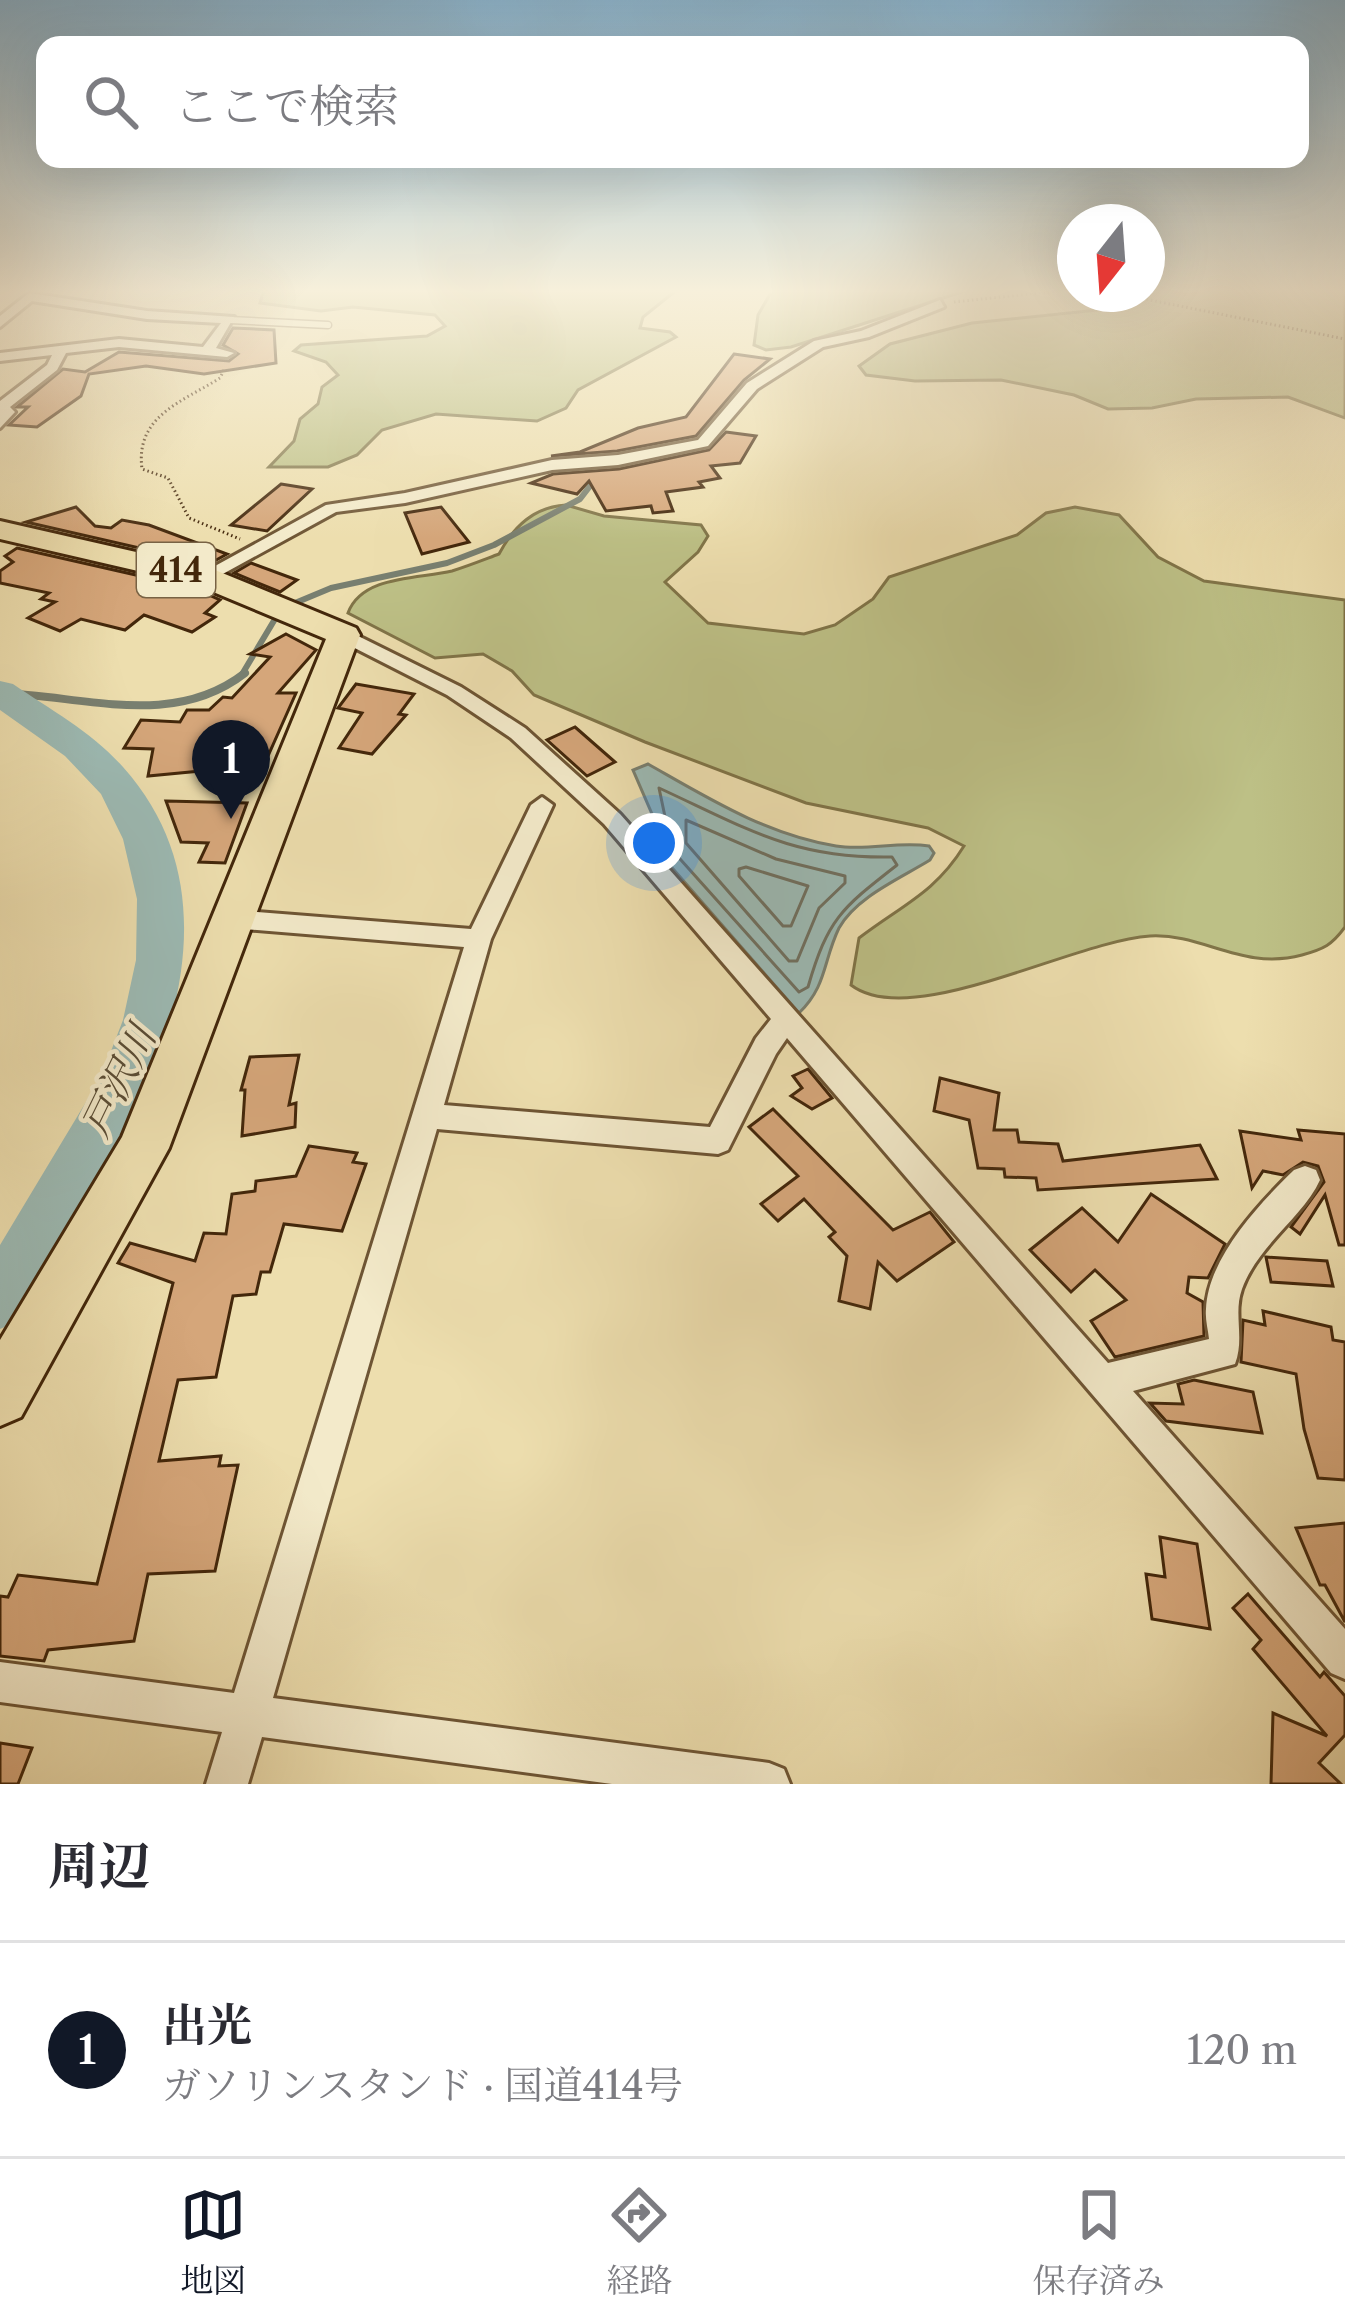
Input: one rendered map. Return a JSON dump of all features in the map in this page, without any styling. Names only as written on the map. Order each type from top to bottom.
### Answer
[{"type":"highway","name":"414","points":[[0,530],[204,577],[344,635]]},
{"type":"highway","points":[[0,1396],[142,1148],[344,635]]},
{"type":"street","points":[[0,424],[8,412],[1,407],[45,372]]},
{"type":"street","points":[[204,577],[265,546],[316,512],[405,498],[552,465],[618,460],[704,443],[752,386],[774,372]]},
{"type":"street","points":[[344,635],[454,692],[518,734],[611,818],[1345,1659]]},
{"type":"street","points":[[227,1784],[479,939],[542,805]]},
{"type":"street","points":[[233,919],[479,939]]},
{"type":"street","points":[[429,1116],[718,1141],[766,1046],[786,1021]]},
{"type":"street","points":[[1103,1381],[1223,1352],[1222,1305],[1228,1285],[1290,1193],[1305,1180]]},
{"type":"street","points":[[0,1682],[769,1784]]},
{"type":"path","points":[[222,372],[220,378],[142,430],[136,448],[142,469],[168,478],[189,518],[265,546]]},
{"type":"green space","points":[[335,372],[611,372],[578,390],[566,408],[537,421],[436,414],[382,430],[357,455],[328,467],[269,467],[294,441],[300,419],[318,404],[322,387],[338,375]]},
{"type":"green space","points":[[864,372],[1345,372],[1345,418],[1288,397],[1196,399],[1152,408],[1108,409],[1074,395],[1001,380],[915,381]]},
{"type":"green space","points":[[566,505],[604,516],[701,525],[708,536],[698,552],[665,582],[708,623],[804,634],[835,625],[873,599],[889,577],[1017,535],[1046,513],[1075,507],[1119,515],[1158,557],[1204,581],[1345,600],[1345,927],[1322,948],[1280,959],[1150,936],[1118,941],[952,991],[878,996],[851,985],[859,938],[929,887],[964,846],[928,828],[806,803],[534,695],[512,671],[483,654],[435,658],[348,613],[355,601],[378,585],[452,571],[499,554],[526,520]]},
{"type":"water","points":[[648,764],[739,814],[811,841],[848,847],[929,846],[934,853],[847,917],[815,993],[799,1013],[660,854],[655,821],[633,770]]},
{"type":"building","points":[[59,372],[101,372],[89,374],[81,396],[37,427],[9,425],[28,407],[17,407]]},
{"type":"building","points":[[720,372],[754,372],[696,436],[617,451],[551,456],[580,452],[638,428],[686,417]]},
{"type":"building","points":[[726,432],[756,436],[740,463],[711,466],[720,478],[699,482],[703,487],[666,492],[673,511],[653,513],[651,506],[606,511],[589,481],[577,494],[531,483],[553,474],[619,469],[709,450]]},
{"type":"building","points":[[281,484],[312,489],[267,531],[231,525]]},
{"type":"building","points":[[76,507],[95,526],[111,528],[122,520],[149,525],[227,554],[209,564],[26,522]]},
{"type":"building","points":[[441,507],[469,542],[422,554],[405,513]]},
{"type":"building","points":[[17,548],[193,588],[220,600],[205,613],[215,617],[192,632],[144,615],[125,630],[81,619],[60,631],[28,618],[55,602],[41,599],[49,593],[0,583],[0,571],[13,562],[5,556]]},
{"type":"building","points":[[251,563],[297,580],[280,592],[234,573]]},
{"type":"building","points":[[286,634],[316,650],[278,693],[296,693],[264,765],[148,776],[153,749],[124,748],[141,720],[180,722],[187,710],[209,710],[223,697],[232,698],[270,657],[250,654]]},
{"type":"building","points":[[356,684],[414,694],[399,714],[406,715],[372,754],[339,748],[362,713],[338,708]]},
{"type":"building","points":[[575,727],[615,762],[587,776],[547,740]]},
{"type":"building","points":[[166,801],[247,803],[225,863],[199,862],[208,843],[181,842]]},
{"type":"building","points":[[299,1055],[289,1105],[296,1103],[295,1127],[242,1136],[245,1090],[241,1090],[250,1057]]},
{"type":"building","points":[[808,1069],[832,1098],[812,1109],[791,1096],[802,1088],[793,1076]]},
{"type":"building","points":[[940,1078],[999,1093],[994,1130],[1017,1130],[1019,1142],[1058,1144],[1063,1161],[1200,1145],[1217,1179],[1038,1190],[1036,1178],[1005,1177],[1004,1169],[978,1168],[969,1120],[934,1111]]},
{"type":"building","points":[[773,1109],[893,1230],[930,1212],[954,1242],[897,1281],[878,1262],[870,1309],[839,1301],[847,1256],[829,1237],[835,1232],[804,1199],[778,1221],[761,1204],[798,1176],[749,1127]]},
{"type":"building","points":[[1298,1130],[1345,1134],[1345,1245],[1339,1245],[1325,1195],[1300,1234],[1291,1227],[1324,1182],[1318,1166],[1303,1162],[1283,1175],[1263,1171],[1252,1188],[1240,1131],[1301,1140]]},
{"type":"building","points":[[309,1146],[357,1153],[353,1162],[366,1164],[342,1231],[284,1224],[270,1272],[261,1272],[256,1294],[233,1296],[216,1377],[178,1380],[159,1461],[221,1456],[219,1466],[238,1465],[215,1571],[148,1574],[134,1641],[48,1650],[44,1661],[0,1656],[0,1596],[8,1597],[18,1575],[97,1584],[173,1283],[118,1263],[130,1243],[195,1261],[204,1233],[226,1234],[232,1194],[255,1191],[256,1181],[296,1176]]},
{"type":"building","points":[[1151,1194],[1225,1244],[1208,1278],[1189,1277],[1187,1293],[1203,1302],[1204,1336],[1115,1357],[1091,1321],[1126,1300],[1095,1270],[1071,1292],[1030,1250],[1082,1208],[1118,1242]]},
{"type":"building","points":[[1266,1257],[1327,1261],[1333,1286],[1271,1282]]},
{"type":"building","points":[[1263,1311],[1331,1327],[1333,1340],[1345,1342],[1345,1480],[1318,1478],[1296,1374],[1241,1362],[1243,1320],[1265,1325]]},
{"type":"building","points":[[1194,1380],[1253,1392],[1262,1433],[1166,1421],[1150,1403],[1183,1404],[1178,1384]]},
{"type":"building","points":[[1345,1523],[1345,1622],[1325,1585],[1320,1585],[1296,1528]]},
{"type":"building","points":[[1160,1537],[1197,1544],[1210,1629],[1152,1619],[1146,1574],[1165,1577]]},
{"type":"building","points":[[1248,1594],[1320,1677],[1324,1672],[1345,1696],[1345,1735],[1319,1763],[1341,1784],[1271,1784],[1273,1713],[1327,1736],[1253,1649],[1261,1640],[1233,1608]]},
{"type":"building","points":[[0,1743],[32,1748],[18,1784],[0,1784]]},
{"type":"waterway","points":[[295,603],[331,588],[447,563],[494,545],[580,499],[607,464]]},
{"type":"waterway","points":[[242,675],[275,619]]},
{"type":"waterway","points":[[242,675],[245,673]]},
{"type":"waterway","points":[[1,693],[158,705],[217,690],[242,675]]},
{"type":"waterway","name":"戸沢川","points":[[0,692],[66,738],[109,776],[144,839],[159,899],[159,960],[147,1020],[126,1080],[66,1194],[0,1299]]},
{"type":"place","name":"出光","points":[[231,819]]}]
